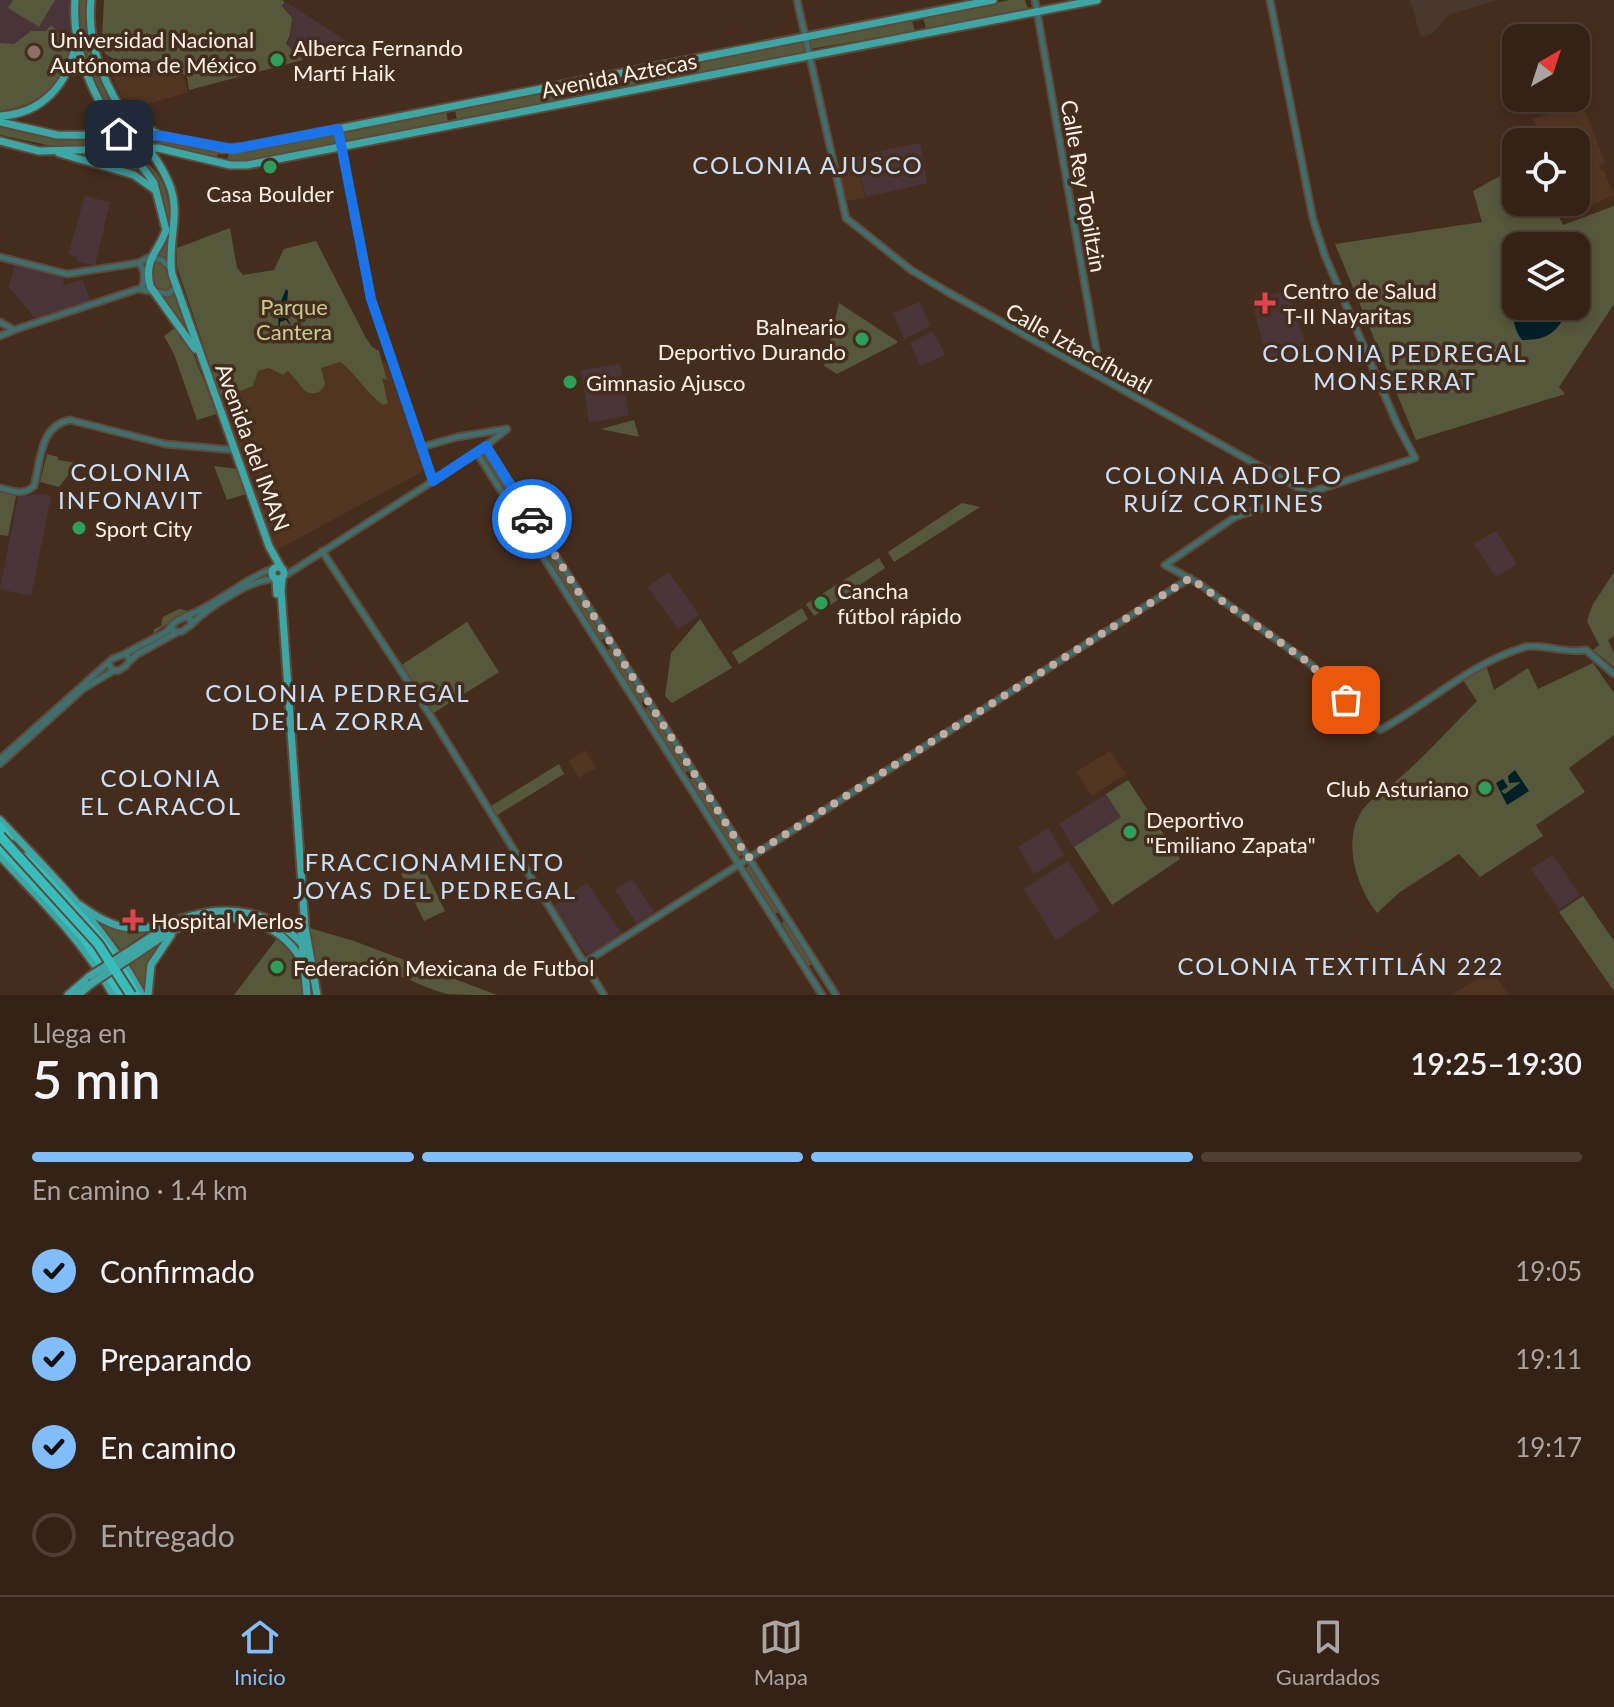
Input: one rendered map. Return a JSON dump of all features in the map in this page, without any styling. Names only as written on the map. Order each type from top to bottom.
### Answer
[{"type":"highway","points":[[2,837],[78,913],[104,944],[129,981],[128,995]]},
{"type":"highway","points":[[2,837],[89,933],[128,995]]},
{"type":"main road","points":[[75,0],[76,40],[88,81],[109,120],[158,194],[166,230],[150,257],[148,274],[153,292]]},
{"type":"main road","name":"Avenida del IMAN","points":[[91,0],[90,19],[103,76],[166,176],[175,205],[171,270],[279,578]]},
{"type":"main road","name":"Avenida Aztecas","points":[[162,136],[233,149],[993,0]]},
{"type":"main road","name":"Avenida Aztecas","points":[[148,148],[237,166],[1097,0]]},
{"type":"main road","points":[[0,119],[31,109],[50,96],[67,74],[76,40]]},
{"type":"main road","points":[[121,109],[137,124],[162,136]]},
{"type":"main road","points":[[0,119],[57,135],[162,136]]},
{"type":"main road","points":[[101,134],[107,129],[109,120]]},
{"type":"main road","points":[[144,169],[148,148],[162,136]]},
{"type":"main road","points":[[0,141],[32,150],[53,151],[148,148]]},
{"type":"main road","points":[[53,151],[134,175],[158,194]]},
{"type":"main road","name":"Avenida del IMAN","points":[[153,292],[202,357]]},
{"type":"main road","points":[[279,578],[301,943],[317,995]]},
{"type":"main road","points":[[279,578],[307,995]]},
{"type":"main road","points":[[0,820],[80,905],[115,949],[128,995]]},
{"type":"main road","points":[[0,856],[94,963],[128,995]]},
{"type":"main road","points":[[80,905],[113,925],[143,928],[238,916],[262,916],[283,926],[301,943]]},
{"type":"main road","points":[[238,916],[279,932],[307,961]]},
{"type":"main road","points":[[68,995],[175,926]]},
{"type":"main road","points":[[148,995],[151,965],[175,926]]},
{"type":"main road","points":[[78,995],[90,980]]},
{"type":"street","points":[[797,0],[810,56]]},
{"type":"street","name":"Calle Rey Topiltzin","points":[[1035,0],[1101,378]]},
{"type":"street","points":[[1270,0],[1313,219],[1325,256],[1397,424],[1415,458],[1235,517],[1165,565],[1190,578],[1309,663],[1380,730],[1466,674],[1527,647],[1570,653],[1586,650],[1614,674]]},
{"type":"street","name":"Calle Iztaccíhuatl","points":[[810,56],[846,218],[911,270],[1306,492]]},
{"type":"street","points":[[338,129],[371,299],[433,481]]},
{"type":"street","points":[[0,257],[67,274],[138,263],[150,257],[164,261],[171,270]]},
{"type":"street","points":[[138,263],[143,269],[144,284],[141,289]]},
{"type":"street","points":[[0,336],[141,289],[170,294],[176,286]]},
{"type":"street","points":[[0,322],[14,330]]},
{"type":"street","points":[[182,331],[187,333],[191,329]]},
{"type":"street","points":[[0,488],[22,493],[34,486],[46,436],[55,425],[70,420],[165,444],[235,450]]},
{"type":"street","points":[[38,726],[89,684],[123,669],[136,655],[191,625],[200,615],[258,581],[279,578],[296,568],[477,453],[507,429],[457,437],[422,447]]},
{"type":"street","points":[[486,446],[836,995]]},
{"type":"street","points":[[477,453],[822,995]]},
{"type":"street","points":[[322,551],[432,718],[604,995]]},
{"type":"street","points":[[0,761],[116,656],[142,647],[186,616],[276,567],[296,568]]},
{"type":"street","points":[[584,963],[1190,578]]},
{"type":"street","points":[[186,616],[191,620],[191,625]]},
{"type":"street","points":[[172,625],[177,633]]},
{"type":"street","points":[[125,654],[129,662]]},
{"type":"street","points":[[109,663],[114,671]]},
{"type":"street","points":[[283,926],[292,928],[300,922]]},
{"type":"shaded area","name":"Universidad Nacional Autónoma de México","points":[[0,0],[69,0],[70,44],[67,59],[48,91],[21,108],[0,111]]},
{"type":"shaded area","points":[[1410,0],[1499,0],[1448,15],[1432,34],[1421,37]]},
{"type":"shaded area","points":[[286,2],[354,46],[304,60],[287,45],[292,18],[283,6]]},
{"type":"shaded area","points":[[104,57],[123,69],[143,63],[164,66],[184,77],[188,92],[147,104],[122,98]]},
{"type":"shaded area","points":[[1556,112],[1586,112],[1605,163],[1599,166],[1614,195],[1590,206],[1590,128],[1537,128],[1533,119]]},
{"type":"shaded area","points":[[920,143],[927,183],[866,197],[856,156],[879,152],[885,181],[880,151]]},
{"type":"shaded area","points":[[856,157],[865,198],[847,201],[838,169],[843,160]]},
{"type":"shaded area","points":[[85,196],[110,202],[95,266],[77,261],[77,257],[68,254]]},
{"type":"shaded area","points":[[15,265],[60,276],[65,280],[64,285],[83,280],[90,301],[36,319],[9,287]]},
{"type":"shaded area","points":[[1288,291],[1308,352],[1268,365],[1256,318],[1279,311],[1274,294]]},
{"type":"shaded area","name":"Centro de Salud T-II Nayaritas","points":[[1274,294],[1279,311],[1256,318],[1251,298]]},
{"type":"shaded area","points":[[920,302],[930,326],[904,339],[893,313]]},
{"type":"shaded area","points":[[933,331],[945,355],[920,366],[910,343]]},
{"type":"shaded area","points":[[386,361],[425,470],[275,551],[221,398],[253,386],[258,370],[269,368],[283,375],[288,371],[297,383],[314,394],[322,390],[325,384],[320,368],[340,362],[358,377],[374,399],[389,401],[375,365]]},
{"type":"shaded area","points":[[620,364],[629,415],[589,423],[581,370]]},
{"type":"shaded area","points":[[51,496],[31,596],[0,589],[18,497]]},
{"type":"shaded area","points":[[1496,531],[1517,564],[1496,577],[1474,544]]},
{"type":"shaded area","points":[[669,572],[699,615],[678,629],[648,587]]},
{"type":"shaded area","points":[[585,750],[596,768],[579,778],[569,761]]},
{"type":"shaded area","points":[[1110,751],[1126,774],[1092,796],[1076,772]]},
{"type":"shaded area","points":[[1106,794],[1122,816],[1074,847],[1059,824]]},
{"type":"shaded area","points":[[1048,828],[1064,855],[1034,874],[1018,847]]},
{"type":"shaded area","points":[[1553,855],[1580,895],[1559,909],[1531,869]]},
{"type":"shaded area","points":[[1068,861],[1100,911],[1056,940],[1024,889]]},
{"type":"shaded area","points":[[632,879],[654,912],[637,924],[615,890]]},
{"type":"shaded area","points":[[587,883],[622,934],[587,956],[553,906]]},
{"type":"shaded area","points":[[1492,970],[1508,995],[1451,995]]},
{"type":"green space","points":[[13,0],[55,0],[39,27],[8,8]]},
{"type":"green space","points":[[78,0],[87,0],[90,49],[101,79],[125,122],[123,128],[119,129],[109,113],[88,68],[80,37]]},
{"type":"green space","points":[[104,0],[282,0],[285,2],[282,6],[292,18],[286,44],[303,60],[189,90],[187,76],[155,61],[125,65],[105,54],[102,37]]},
{"type":"green space","points":[[1010,0],[1025,0],[1028,9],[926,28],[923,18]]},
{"type":"green space","points":[[912,21],[915,31],[810,49],[806,41]]},
{"type":"green space","name":"Universidad Nacional Autónoma de México","points":[[51,25],[70,44],[62,72],[48,91],[38,98],[28,104],[0,111],[0,43],[14,44],[31,31],[46,31]]},
{"type":"green space","points":[[801,42],[807,46],[804,53],[692,77],[689,64]]},
{"type":"green space","points":[[683,65],[686,78],[577,97],[575,86]]},
{"type":"green space","points":[[559,89],[561,101],[457,121],[455,109]]},
{"type":"green space","points":[[446,111],[448,122],[343,144],[340,132]]},
{"type":"green space","points":[[0,127],[39,136],[118,139],[122,145],[52,146],[0,135]]},
{"type":"green space","points":[[334,133],[337,144],[236,163],[227,160],[229,153]]},
{"type":"green space","points":[[162,141],[216,151],[218,155],[214,158],[154,144]]},
{"type":"green space","points":[[84,155],[130,155],[138,170]]},
{"type":"green space","points":[[148,164],[157,173],[167,196],[170,221],[167,261],[156,255],[168,230],[159,186]]},
{"type":"green space","points":[[1502,175],[1502,216],[1559,216],[1563,225],[1614,206],[1614,304],[1559,387],[1565,394],[1416,440],[1335,244],[1482,222],[1473,191]]},
{"type":"green space","name":"Parque Cantera","points":[[230,228],[237,268],[243,275],[274,270],[284,249],[316,241],[366,338],[379,351],[387,380],[382,378],[388,403],[383,405],[377,400],[340,362],[321,368],[325,384],[317,393],[305,391],[288,371],[283,375],[269,368],[258,371],[253,386],[221,398],[177,267],[177,248]]},
{"type":"green space","points":[[155,261],[165,264],[173,288],[168,292],[154,286],[151,265]]},
{"type":"green space","points":[[159,295],[175,295],[186,330]]},
{"type":"green space","name":"Balneario Deportivo Durando","points":[[839,303],[897,343],[837,374],[824,366]]},
{"type":"green space","points":[[175,328],[193,353],[217,414],[197,420],[174,354],[164,336]]},
{"type":"green space","points":[[634,420],[639,437],[601,429]]},
{"type":"green space","points":[[486,452],[605,638],[600,641],[481,455]]},
{"type":"green space","points":[[47,454],[58,457],[58,460],[78,463],[59,487],[40,482]]},
{"type":"green space","points":[[214,466],[238,469],[246,494],[227,500]]},
{"type":"green space","points":[[0,492],[16,496],[8,536],[0,535]]},
{"type":"green space","points":[[962,503],[980,507],[894,562],[888,552]]},
{"type":"green space","points":[[879,558],[885,568],[814,616],[806,604]]},
{"type":"green space","points":[[1614,572],[1614,636],[1608,640],[1614,653],[1614,667],[1593,650],[1599,645],[1587,621],[1592,606]]},
{"type":"green space","points":[[802,608],[808,619],[739,664],[732,652]]},
{"type":"green space","points":[[179,609],[193,612],[180,615],[153,634],[154,629],[161,626],[163,617]]},
{"type":"green space","points":[[700,619],[732,668],[672,703],[665,696],[671,653]]},
{"type":"green space","points":[[467,622],[499,672],[432,714],[400,666]]},
{"type":"green space","points":[[611,648],[644,701],[639,704],[606,651]]},
{"type":"green space","name":"Club Asturiano","points":[[1593,663],[1614,693],[1614,735],[1569,768],[1585,792],[1536,825],[1543,836],[1480,877],[1459,854],[1400,892],[1377,913],[1358,879],[1353,852],[1355,826],[1368,803],[1412,767],[1477,701],[1463,680],[1486,665],[1494,690],[1528,668],[1538,689]]},
{"type":"green space","points":[[648,707],[690,770],[685,773],[644,710]]},
{"type":"green space","points":[[559,764],[564,774],[494,817],[488,808]]},
{"type":"green space","points":[[694,777],[743,854],[739,857],[690,780]]},
{"type":"green space","name":"Deportivo \"Emiliano Zapata\"","points":[[1128,780],[1180,859],[1112,905],[1074,847],[1121,817],[1106,794]]},
{"type":"green space","points":[[422,864],[445,911],[424,921],[401,874]]},
{"type":"green space","points":[[750,865],[780,911],[775,914],[745,868]]},
{"type":"green space","points":[[1583,896],[1614,941],[1614,991],[1559,912]]},
{"type":"green space","points":[[97,919],[107,925],[155,927],[121,950]]},
{"type":"green space","points":[[786,920],[813,963],[808,967],[782,923]]},
{"type":"green space","points":[[306,927],[354,941],[497,995],[447,994],[357,963],[327,967],[321,980]]},
{"type":"green space","name":"Federación Mexicana de Futbol","points":[[278,937],[297,962],[303,995],[234,995]]},
{"type":"green space","points":[[166,939],[148,964],[145,992],[130,965]]},
{"type":"water","points":[[286,289],[286,316],[292,327],[286,320],[280,322],[279,341],[278,309]]},
{"type":"water","points":[[1513,320],[1562,320],[1548,335],[1522,340]]},
{"type":"water","points":[[1515,770],[1529,791],[1507,805],[1496,783],[1503,779],[1508,787],[1501,791],[1505,794],[1521,782],[1509,783],[1508,776]]},
{"type":"way so far","points":[[532,519],[748,858],[1190,578],[1309,663],[1346,700]]},
{"type":"place","name":"Universidad Nacional Autónoma de México","points":[[34,52]]},
{"type":"place","name":"Alberca Fernando Martí Haik","points":[[277,60]]},
{"type":"place","name":"Casa Boulder","points":[[270,167]]},
{"type":"place","name":"Centro de Salud T-II Nayaritas","points":[[1265,303]]},
{"type":"place","name":"Balneario Deportivo Durando","points":[[862,339]]},
{"type":"place","name":"Gimnasio Ajusco","points":[[570,382]]},
{"type":"place","name":"Sport City","points":[[79,528]]},
{"type":"place","name":"Cancha fútbol rápido","points":[[821,603]]},
{"type":"place","name":"Club Asturiano","points":[[1485,788]]},
{"type":"place","name":"Deportivo \"Emiliano Zapata\"","points":[[1130,832]]},
{"type":"place","name":"Hospital Merlos","points":[[133,920]]},
{"type":"place","name":"Federación Mexicana de Futbol","points":[[277,967]]},
{"type":"district","name":"COLONIA AJUSCO","points":[[808,164]]},
{"type":"district","name":"COLONIA PEDREGAL MONSERRAT","points":[[1395,366]]},
{"type":"district","name":"COLONIA INFONAVIT","points":[[131,485]]},
{"type":"district","name":"COLONIA ADOLFO RUÍZ CORTINES","points":[[1224,488]]},
{"type":"district","name":"COLONIA PEDREGAL DE LA ZORRA","points":[[338,706]]},
{"type":"district","name":"COLONIA EL CARACOL","points":[[161,791]]},
{"type":"district","name":"FRACCIONAMIENTO JOYAS DEL PEDREGAL","points":[[435,875]]},
{"type":"district","name":"COLONIA TEXTITLÁN 222","points":[[1341,965]]},
{"type":"route","points":[[119,134],[162,136],[233,149],[338,129],[371,299],[433,481],[486,446],[532,519]]}]
